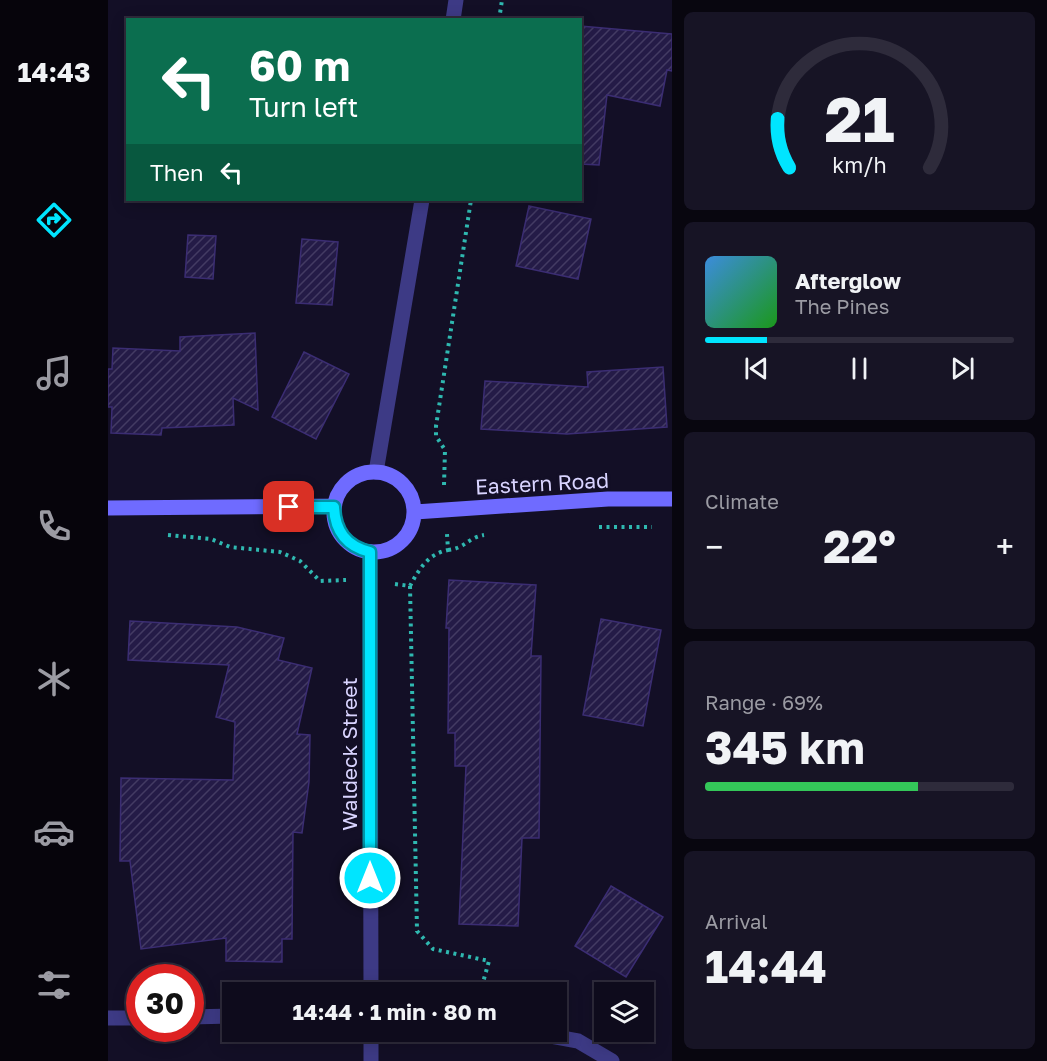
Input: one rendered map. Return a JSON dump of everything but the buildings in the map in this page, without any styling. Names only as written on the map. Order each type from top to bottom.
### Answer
[{"type":"street","points":[[453,18],[456,0]]},
{"type":"street","points":[[376,472],[422,201]]},
{"type":"street","points":[[376,472],[388,474],[398,480],[410,494],[415,512],[406,536],[396,546],[384,551],[370,552],[358,549],[347,542],[334,519],[334,507],[337,495],[344,485],[364,473],[376,472]]},
{"type":"street","name":"Eastern Road","points":[[415,512],[608,499],[672,499]]},
{"type":"street","points":[[108,508],[334,507]]},
{"type":"street","name":"Waldeck Street","points":[[370,552],[371,982]]},
{"type":"street","points":[[204,1017],[222,1016]]},
{"type":"street","points":[[108,1018],[126,1018]]},
{"type":"street","points":[[567,1039],[578,1041],[612,1061]]},
{"type":"street","points":[[371,1042],[371,1061]]},
{"type":"path","points":[[499,18],[502,0]]},
{"type":"path","points":[[444,475],[445,450],[436,436],[436,426],[471,201]]},
{"type":"path","points":[[593,527],[661,527]]},
{"type":"path","points":[[483,982],[489,961],[432,949],[417,931],[410,586],[418,570],[430,556],[461,548],[472,537],[493,533]]},
{"type":"path","points":[[164,535],[211,539],[230,547],[280,552],[300,561],[320,581],[334,580]]},
{"type":"path","points":[[448,540],[448,550]]},
{"type":"path","points":[[394,584],[410,586]]},
{"type":"route","points":[[289,507],[334,507],[334,519],[347,542],[358,549],[370,552],[370,878]]}]
